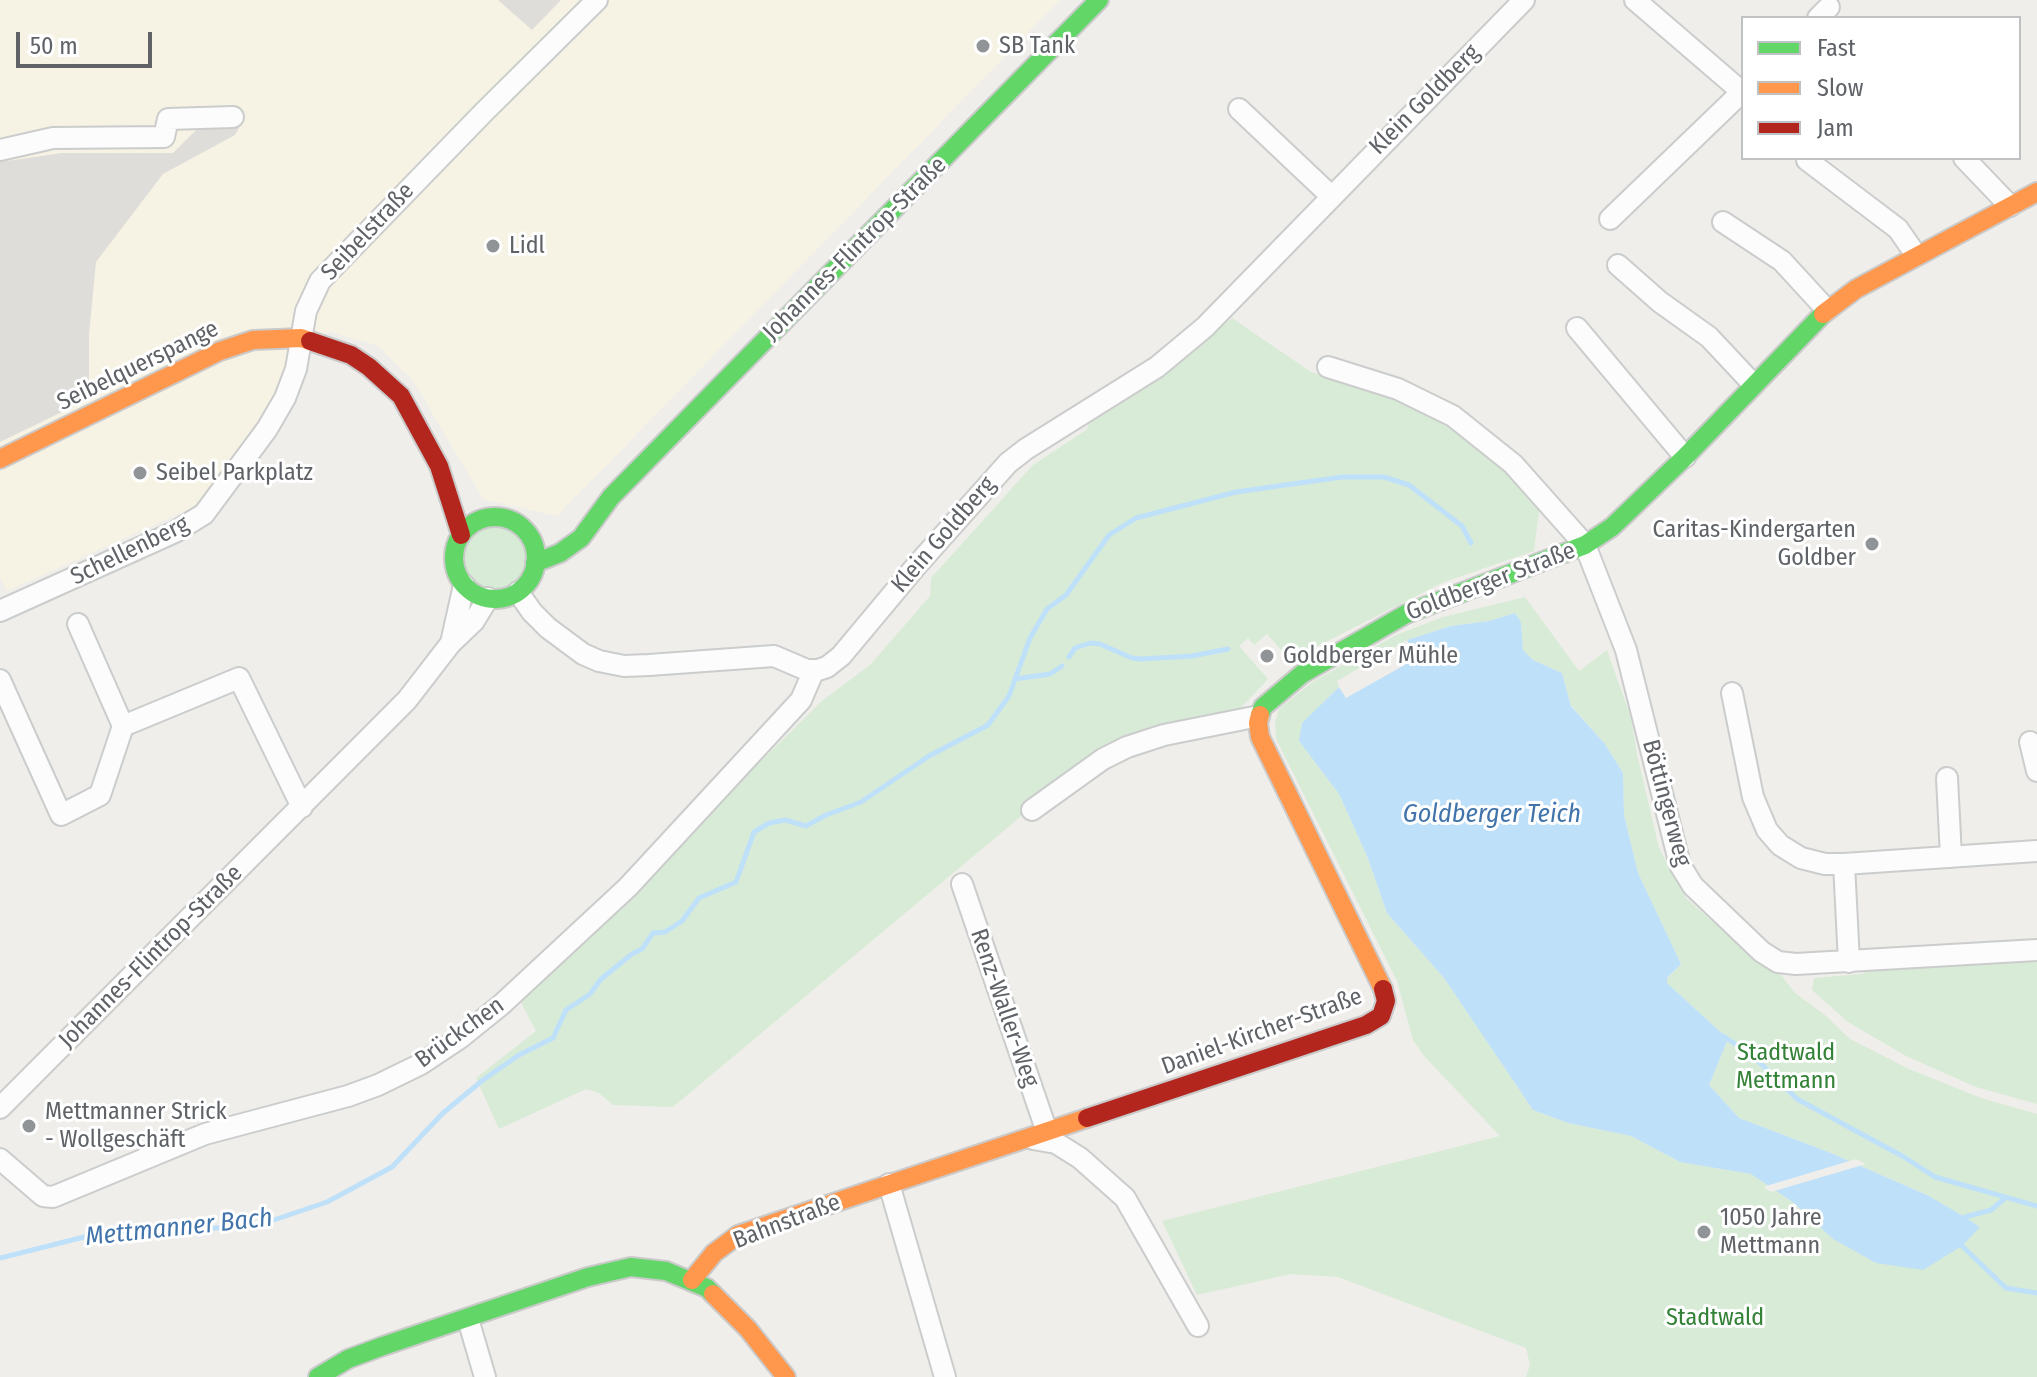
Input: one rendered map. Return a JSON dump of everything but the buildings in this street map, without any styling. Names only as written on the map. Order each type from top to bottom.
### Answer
[{"type":"street","name":"Seibelstraße","points":[[301,338],[306,311],[320,281],[597,0]]},
{"type":"street","name":"Johannes-Flintrop-Straße","points":[[535,563],[560,553],[581,538],[611,497],[1099,0]]},
{"type":"street","points":[[1635,0],[1741,90]]},
{"type":"street","name":"Klein Goldberg","points":[[814,670],[827,667],[841,656],[1008,463],[1175,353],[1205,327],[1520,1]]},
{"type":"street","points":[[1610,219],[1741,92]]},
{"type":"street","points":[[1239,109],[1331,196]]},
{"type":"street","points":[[0,150],[53,138],[164,137],[168,119],[233,117]]},
{"type":"street","points":[[1807,160],[1898,229],[1916,255]]},
{"type":"street","points":[[1966,160],[2010,206]]},
{"type":"street","name":"Goldberger Straße","points":[[1259,716],[1271,699],[1302,674],[1406,614],[1585,545],[1612,527],[1685,457],[1827,310],[1856,289],[1916,255],[2037,192]]},
{"type":"street","points":[[1723,222],[1782,261],[1827,310]]},
{"type":"street","points":[[1618,265],[1660,302],[1709,337],[1753,384]]},
{"type":"street","points":[[1577,328],[1685,457]]},
{"type":"street","name":"Seibelquerspange","points":[[0,459],[220,351],[253,340],[301,338]]},
{"type":"street","points":[[301,338],[351,355],[388,384],[409,408],[439,466],[461,535]]},
{"type":"street","name":"Schellenberg","points":[[0,611],[175,532],[204,514],[238,472],[277,412],[296,369],[301,338]]},
{"type":"street","points":[[1328,367],[1398,389],[1453,416],[1513,464],[1585,545]]},
{"type":"street","points":[[439,466],[474,508],[543,535],[529,580],[518,592],[508,597],[488,598],[464,585]]},
{"type":"street","name":"Johannes-Flintrop-Straße","points":[[543,535],[566,529],[611,497]]},
{"type":"street","points":[[461,535],[474,508]]},
{"type":"street","name":"Johannes-Flintrop-Straße","points":[[451,643],[464,585],[455,566],[454,554],[461,535]]},
{"type":"street","name":"Böttingerweg","points":[[1585,545],[1626,650],[1671,838],[1685,876],[1762,952],[1778,962],[1796,964],[2037,950]]},
{"type":"street","points":[[518,592],[548,628],[583,654],[599,661],[624,666],[774,656],[814,670]]},
{"type":"street","name":"Johannes-Flintrop-Straße","points":[[0,1108],[407,700],[451,643],[474,621],[488,598]]},
{"type":"street","name":"Schellenberg","points":[[78,624],[123,726]]},
{"type":"street","name":"Brückchen","points":[[0,1159],[49,1198],[205,1134],[318,1105],[378,1085],[421,1064],[501,1005],[628,887],[801,700],[814,670]]},
{"type":"street","points":[[0,680],[61,815],[100,795],[123,726],[239,678],[302,807]]},
{"type":"street","points":[[1732,693],[1753,797],[1767,830],[1780,845],[1801,858],[1825,864],[1844,864],[2037,851]]},
{"type":"street","points":[[1032,810],[1103,759],[1127,747],[1164,735],[1259,716]]},
{"type":"street","name":"Daniel-Kircher-Straße","points":[[1038,1135],[1366,1025],[1384,1011],[1386,1001],[1382,986],[1263,744],[1258,730],[1259,716]]},
{"type":"street","points":[[2030,742],[2037,771]]},
{"type":"street","points":[[1947,778],[1951,857]]},
{"type":"street","points":[[1844,864],[1849,962]]},
{"type":"street","name":"Renz-Waller-Weg","points":[[962,884],[1038,1135]]},
{"type":"street","points":[[1038,1135],[1063,1147],[1102,1175],[1125,1198],[1198,1326]]},
{"type":"street","name":"Bahnstraße","points":[[692,1280],[714,1253],[738,1235],[1038,1135]]},
{"type":"street","points":[[889,1184],[945,1377]]},
{"type":"street","points":[[318,1377],[348,1359],[613,1270],[631,1267],[666,1271],[692,1280],[718,1296],[786,1377]]},
{"type":"street","points":[[468,1319],[485,1377]]},
{"type":"shaded area","points":[[0,0],[1060,0],[557,516],[483,499],[413,380],[378,346],[331,332],[302,338],[244,455],[198,505],[7,591],[0,577]]},
{"type":"shaded area","points":[[498,0],[561,0],[532,30]]},
{"type":"shaded area","points":[[205,121],[237,122],[239,128],[235,135],[163,174],[96,262],[89,335],[89,399],[0,442],[0,162],[62,153],[173,153]]},
{"type":"green space","points":[[1232,318],[1311,372],[1420,407],[1503,467],[1539,511],[1534,551],[1444,582],[1290,660],[1267,634],[1254,645],[1248,638],[1239,646],[1268,679],[1235,714],[1085,763],[673,1107],[613,1105],[599,1093],[586,1089],[499,1129],[476,1078],[536,1031],[519,999],[822,701],[870,665],[930,596],[931,578],[1033,465],[1086,430],[1090,423],[1160,379]]},
{"type":"green space","points":[[495,526],[513,532],[521,540],[527,558],[521,576],[513,584],[495,590],[477,584],[469,576],[463,558],[469,540],[477,532]]},
{"type":"green space","points":[[1525,597],[1579,671],[1607,650],[1631,718],[1659,848],[1687,899],[1754,958],[1778,971],[1795,993],[1850,1039],[1909,1069],[1981,1098],[2037,1114],[2037,1377],[1526,1377],[1530,1365],[1526,1348],[1338,1277],[1291,1274],[1197,1295],[1162,1221],[1500,1136],[1424,1056],[1413,1040],[1397,981],[1276,739],[1275,723],[1279,709],[1311,683],[1396,635],[1443,617]],"holes":[[[1515,613],[1521,622],[1523,650],[1533,660],[1562,673],[1571,705],[1605,744],[1623,773],[1624,815],[1638,873],[1681,964],[1667,983],[1728,1039],[1709,1085],[1739,1118],[1831,1153],[1927,1195],[1980,1227],[1833,1239],[1794,1203],[1751,1174],[1680,1162],[1631,1136],[1568,1123],[1533,1110],[1444,978],[1387,913],[1367,856],[1339,794],[1299,741],[1322,703],[1339,687],[1337,681],[1407,640],[1451,626],[1489,621]]]},
{"type":"green space","points":[[2037,958],[2037,1104],[1976,1087],[1906,1056],[1848,1022],[1812,990],[1814,978],[1862,974],[1880,966]]},
{"type":"water","name":"Goldberger Teich","points":[[1515,613],[1521,622],[1523,650],[1533,660],[1562,673],[1571,706],[1605,744],[1623,773],[1624,815],[1638,873],[1681,964],[1667,978],[1667,983],[1728,1039],[1709,1085],[1739,1118],[1831,1153],[1927,1195],[1980,1227],[1962,1246],[1923,1270],[1876,1263],[1833,1239],[1794,1203],[1751,1174],[1680,1162],[1631,1136],[1568,1123],[1533,1110],[1444,978],[1387,913],[1367,856],[1339,794],[1299,741],[1302,723],[1339,687],[1346,698],[1417,658],[1407,640],[1451,626],[1489,621]]},
{"type":"pier","points":[[1856,1159],[1866,1164],[1771,1192],[1763,1187]]},
{"type":"waterway","name":"Mettmanner Bach","points":[[0,1258],[84,1237],[259,1225],[327,1202],[392,1167],[443,1113],[483,1080],[519,1055],[553,1038],[566,1010],[590,994],[601,979],[642,949],[653,933],[665,932],[682,921],[699,898],[736,882],[754,832],[769,823],[785,820],[806,826],[861,802],[929,756],[988,725],[1009,696],[1030,638],[1047,609],[1066,595],[1109,535],[1136,518],[1236,492],[1342,477],[1384,477],[1409,485],[1462,526],[1471,543]]},
{"type":"waterway","points":[[1069,657],[1075,648],[1090,643],[1141,659],[1192,656],[1228,649]]},
{"type":"waterway","points":[[1015,679],[1050,674],[1062,666]]},
{"type":"waterway","name":"Mettmanner Bach","points":[[1723,1036],[1752,1055],[1797,1099],[1935,1177],[2037,1206]]},
{"type":"waterway","points":[[1965,1217],[1991,1210],[2004,1199]]},
{"type":"waterway","points":[[1962,1246],[2006,1288],[2037,1293]]},
{"type":"traffic: fast","points":[[535,563],[560,553],[581,538],[611,497],[1099,0]]},
{"type":"traffic: fast","points":[[1260,715],[1263,707],[1302,674],[1406,614],[1585,545],[1612,527],[1685,457],[1823,314]]},
{"type":"traffic: fast","points":[[495,517],[511,520],[524,529],[533,542],[536,558],[533,574],[524,587],[511,596],[495,599],[479,596],[466,587],[457,574],[454,558],[457,542],[466,529],[479,520],[495,517]]},
{"type":"traffic: fast","points":[[318,1377],[348,1359],[383,1346],[588,1277],[631,1267],[666,1271],[707,1288],[713,1294]]},
{"type":"traffic: slow","points":[[1823,314],[1856,289],[2037,192]]},
{"type":"traffic: slow","points":[[0,459],[220,351],[253,340],[301,338],[310,341]]},
{"type":"traffic: slow","points":[[1260,715],[1260,737],[1383,989]]},
{"type":"traffic: slow","points":[[692,1280],[714,1253],[738,1235],[1087,1118]]},
{"type":"traffic: slow","points":[[713,1294],[748,1329],[786,1377]]},
{"type":"traffic: jam","points":[[310,341],[351,355],[401,396],[439,466],[461,535]]},
{"type":"traffic: jam","points":[[1087,1118],[1366,1025],[1381,1016],[1386,1001],[1383,989]]},
{"type":"place","name":"SB Tank","points":[[983,46]]},
{"type":"place","name":"Lidl","points":[[493,246]]},
{"type":"place","name":"Seibel Parkplatz","points":[[140,473]]},
{"type":"place","name":"Caritas-Kindergarten Goldber","points":[[1872,544]]},
{"type":"place","name":"Goldberger Mühle","points":[[1267,656]]},
{"type":"place","name":"Mettmanner Strick - Wollgeschäft","points":[[29,1126]]},
{"type":"place","name":"1050 Jahre Mettmann","points":[[1704,1232]]},
{"type":"park label","name":"Stadtwald Mettmann","points":[[1786,1067]]},
{"type":"park label","name":"Stadtwald","points":[[1715,1318]]}]
